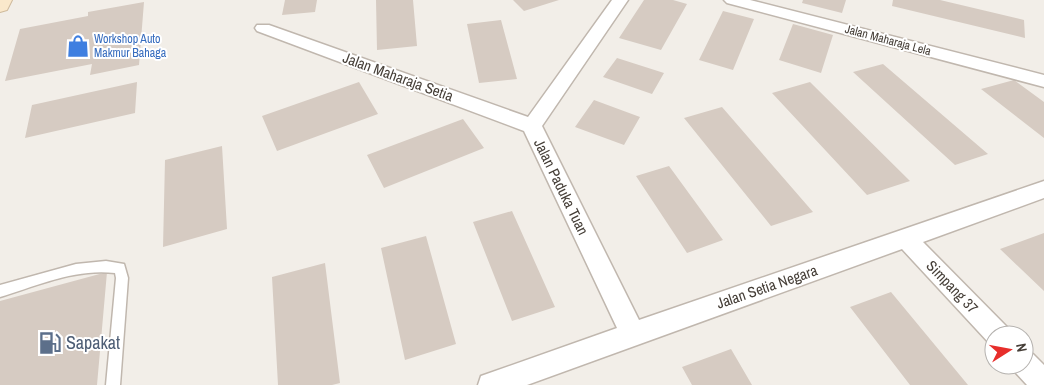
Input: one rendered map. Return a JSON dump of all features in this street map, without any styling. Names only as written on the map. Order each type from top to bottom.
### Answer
[{"type":"main road","points":[[0,6],[2,0]]},
{"type":"street","name":"Jalan Paduka Tuan","points":[[620,0],[532,126],[632,333]]},
{"type":"street","name":"Jalan Maharaja Lela","points":[[732,0],[1044,81]]},
{"type":"street","name":"Jalan Maharaja Setia","points":[[263,28],[532,126]]},
{"type":"street","name":"Jalan Setia Negara","points":[[490,385],[632,333],[906,239],[1044,188]]},
{"type":"street","name":"Simpang 37","points":[[906,239],[988,325]]},
{"type":"street","points":[[1034,374],[1044,384]]},
{"type":"lane","points":[[0,291],[87,267],[106,265],[120,268],[122,278],[113,385]]},
{"type":"building","points":[[285,0],[317,0],[315,12],[282,15]]},
{"type":"building","points":[[376,0],[413,0],[417,46],[377,50]]},
{"type":"building","points":[[513,0],[559,0],[524,11]]},
{"type":"building","points":[[644,0],[673,0],[687,4],[661,50],[619,38]]},
{"type":"building","points":[[803,0],[846,0],[842,13],[802,3]]},
{"type":"building","points":[[893,0],[940,0],[1024,20],[1025,38],[892,6]]},
{"type":"building","name":"Workshop Auto Makmur Bahaga","points":[[144,2],[139,65],[90,75],[92,64],[5,81],[20,29],[88,16],[88,12]]},
{"type":"building","points":[[723,11],[754,19],[733,70],[699,60]]},
{"type":"building","points":[[501,20],[517,79],[479,83],[467,24]]},
{"type":"building","points":[[793,24],[833,35],[821,73],[779,60]]},
{"type":"building","points":[[617,58],[664,73],[652,94],[603,77]]},
{"type":"building","points":[[883,64],[988,154],[955,165],[853,72]]},
{"type":"building","points":[[1014,80],[1044,102],[1044,138],[981,89]]},
{"type":"building","points":[[137,82],[135,113],[25,138],[32,105]]},
{"type":"building","points":[[359,82],[378,114],[277,151],[262,116]]},
{"type":"building","points":[[810,82],[910,181],[867,195],[772,93]]},
{"type":"building","points":[[594,100],[640,117],[624,145],[575,127]]},
{"type":"building","points":[[722,107],[813,212],[771,226],[684,118]]},
{"type":"building","points":[[463,119],[484,148],[384,188],[367,155]]},
{"type":"building","points":[[222,146],[227,229],[163,247],[165,160]]},
{"type":"building","points":[[669,166],[723,240],[687,253],[636,176]]},
{"type":"building","points":[[512,211],[555,307],[512,321],[473,222]]},
{"type":"building","points":[[1044,233],[1044,291],[1000,249]]},
{"type":"building","points":[[426,236],[456,344],[405,360],[381,248]]},
{"type":"building","points":[[325,263],[340,383],[332,385],[278,385],[272,277]]},
{"type":"building","name":"Sapakat","points":[[107,272],[97,385],[0,385],[0,301]]},
{"type":"building","points":[[891,292],[968,385],[910,385],[850,307]]},
{"type":"building","points":[[731,349],[752,385],[692,385],[682,367]]},
{"type":"place","name":"Workshop Auto Makmur Bahaga","points":[[78,46]]},
{"type":"place","name":"Sapakat","points":[[50,343]]}]
